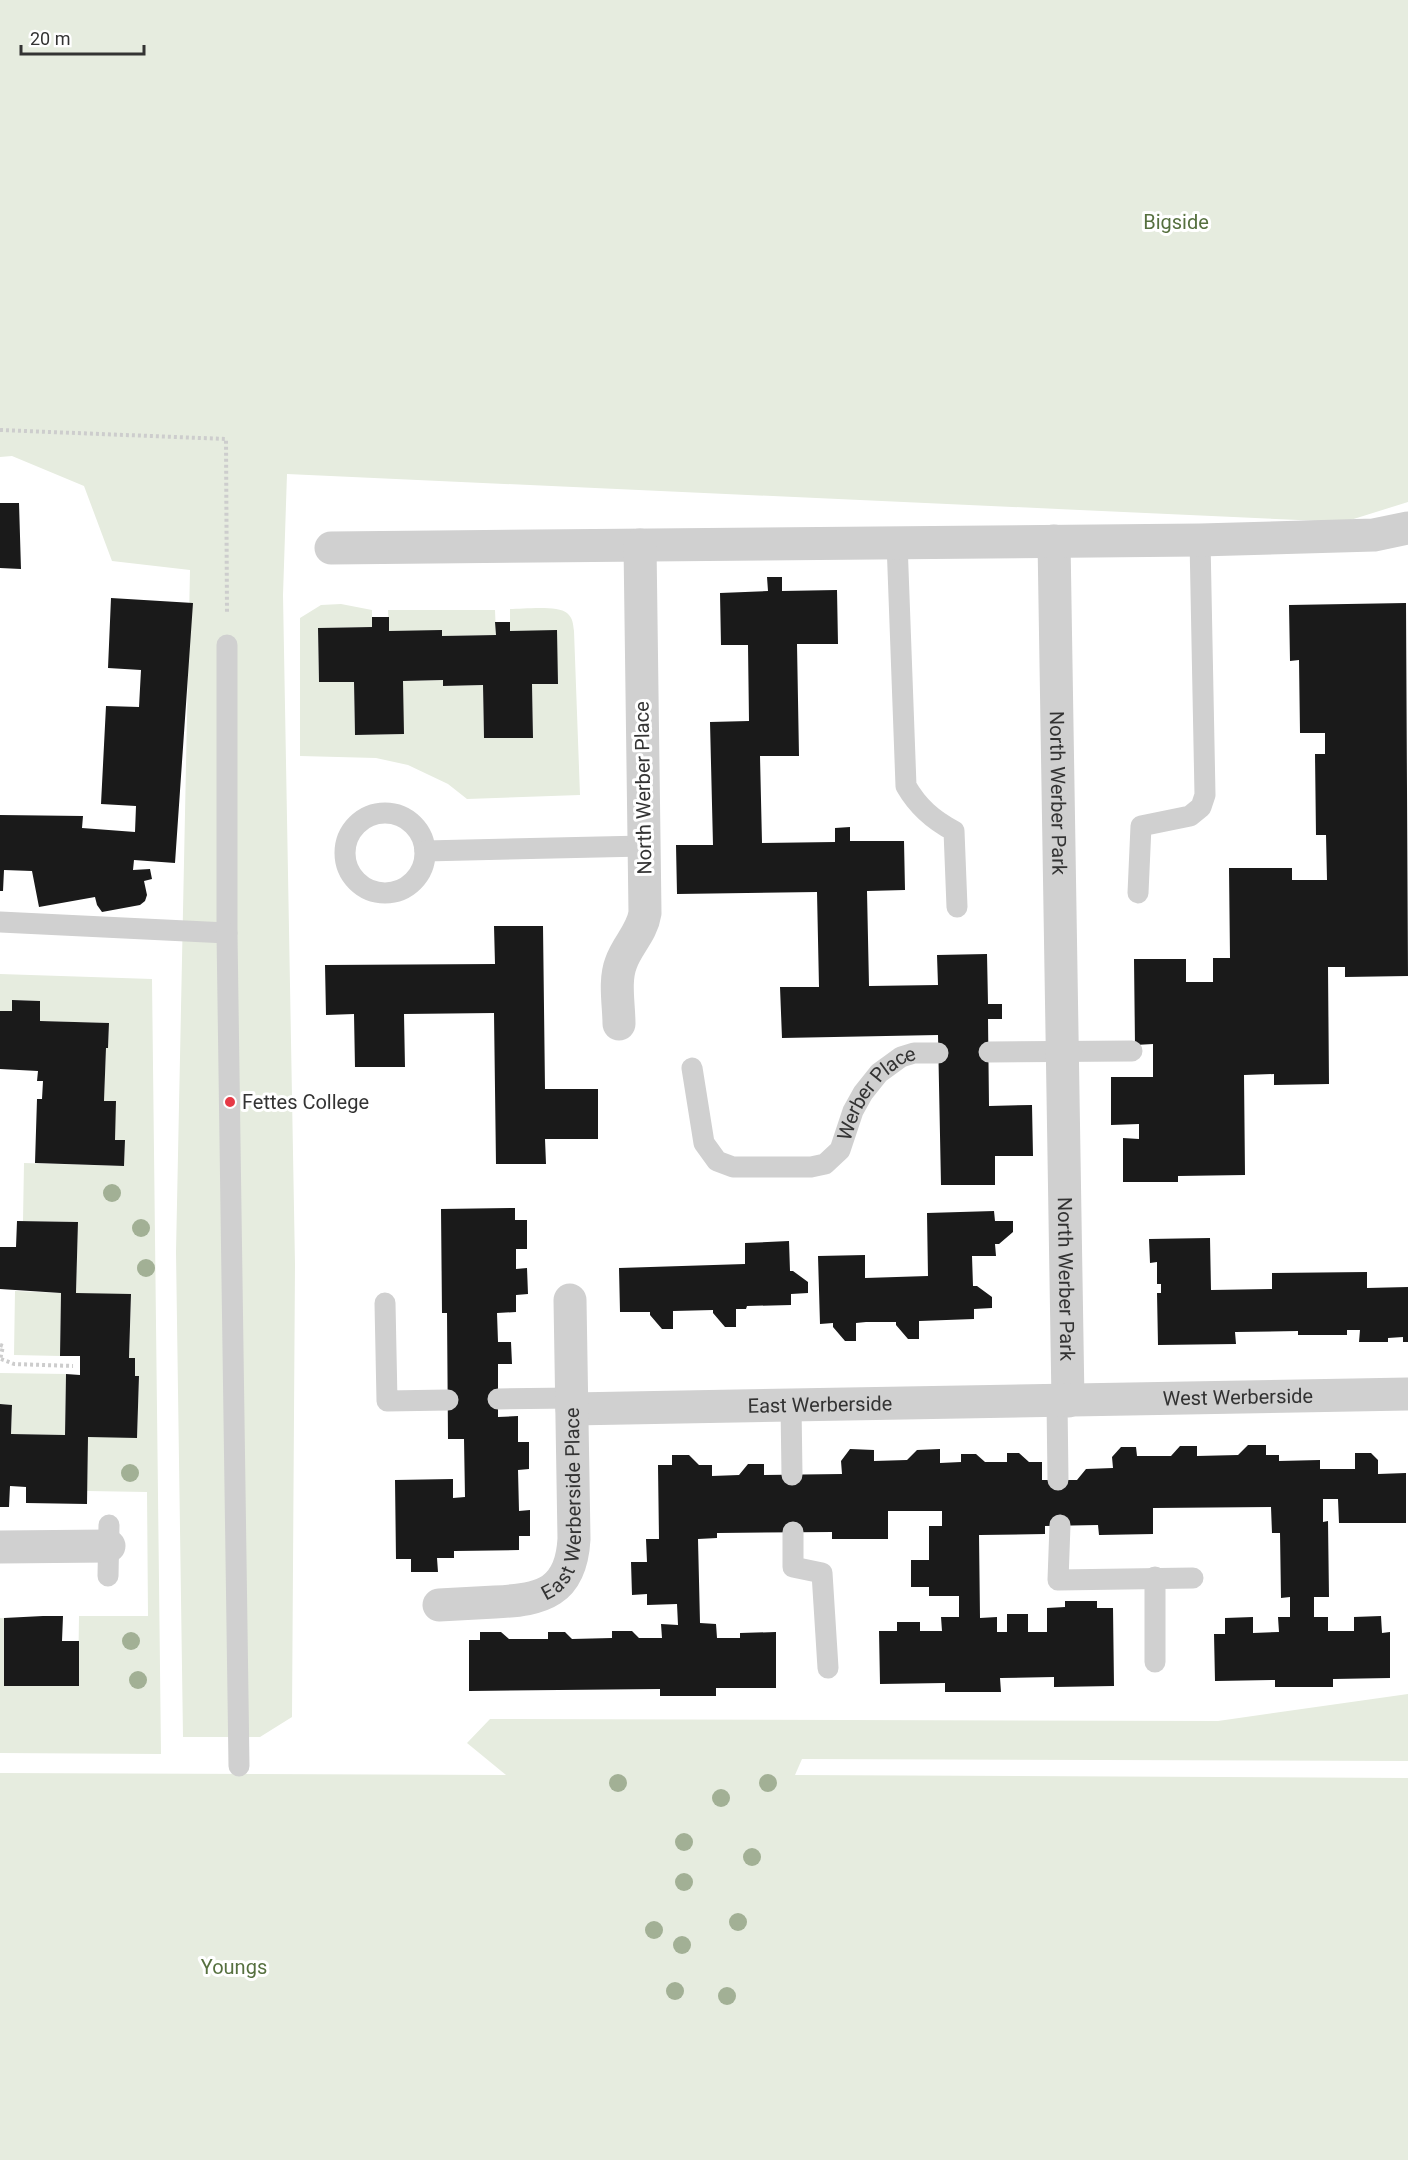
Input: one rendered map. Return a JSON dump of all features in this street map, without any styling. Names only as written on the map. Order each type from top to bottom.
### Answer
[{"type":"street","points":[[331,548],[1200,540],[1374,535],[1408,528]]},
{"type":"street","name":"North Werber Park","points":[[1054,541],[1063,1051],[1063,1401]]},
{"type":"street","name":"North Werber Place","points":[[619,1024],[619,969],[644,920],[640,545]]},
{"type":"street","name":"East Werberside Place","points":[[439,1605],[532,1599],[549,1593],[564,1579],[570,1564],[574,1539],[570,1300]]},
{"type":"street","name":"West Werberside","points":[[1063,1401],[1408,1394]]},
{"type":"street","name":"East Werberside","points":[[572,1403],[791,1405],[1063,1401]]},
{"type":"street","points":[[0,1547],[109,1549]]},
{"type":"lane","points":[[1138,893],[1141,826],[1190,816],[1201,807],[1205,795],[1200,540]]},
{"type":"lane","points":[[897,542],[906,786],[912,797],[928,814],[954,831],[957,907]]},
{"type":"lane","points":[[227,645],[227,933],[239,1766]]},
{"type":"lane","points":[[425,851],[644,846]]},
{"type":"lane","points":[[0,922],[227,933]]},
{"type":"lane","points":[[988,1052],[1132,1051]]},
{"type":"lane","name":"Werber Place","points":[[692,1068],[704,1143],[717,1161],[733,1167],[811,1167],[825,1164],[840,1150],[853,1111],[863,1093],[879,1073],[901,1057],[914,1053],[938,1053]]},
{"type":"lane","points":[[385,1303],[387,1401],[448,1400]]},
{"type":"lane","points":[[498,1399],[572,1403]]},
{"type":"lane","points":[[1058,1480],[1063,1401]]},
{"type":"lane","points":[[791,1405],[792,1475]]},
{"type":"lane","points":[[1060,1525],[1058,1580],[1194,1578]]},
{"type":"lane","points":[[793,1532],[793,1567],[822,1573],[828,1668]]},
{"type":"lane","points":[[1155,1577],[1155,1662]]},
{"type":"path","points":[[0,430],[226,439],[227,645]]},
{"type":"path","points":[[0,1345],[3,1346],[1,1360],[14,1364],[73,1365]]},
{"type":"green space","name":"Bigside","points":[[0,0],[1408,0],[1408,502],[1344,522],[287,474],[283,595],[295,1264],[292,1717],[260,1737],[183,1737],[176,1252],[190,570],[112,561],[84,486],[12,456],[0,457]]},
{"type":"green space","points":[[341,604],[372,610],[372,627],[318,628],[319,682],[354,682],[355,735],[403,734],[403,681],[443,680],[443,686],[483,685],[484,738],[533,738],[532,684],[558,683],[510,631],[510,609],[548,608],[567,613],[572,619],[574,631],[580,795],[467,799],[448,784],[408,765],[376,758],[300,756],[300,618],[321,605]]},
{"type":"green space","points":[[388,610],[495,610],[496,635],[442,636],[442,631],[389,631]]},
{"type":"green space","points":[[0,974],[152,979],[161,1754],[0,1753],[0,1618],[4,1618],[4,1686],[78,1686],[79,1616],[148,1616],[147,1492],[87,1491],[88,1437],[137,1437],[139,1377],[135,1376],[135,1358],[129,1358],[131,1295],[76,1293],[78,1222],[23,1221],[24,1163],[124,1166],[125,1141],[115,1140],[104,1101],[109,1023],[40,1021],[40,1001],[12,1000],[12,1011],[0,1011]]},
{"type":"green space","points":[[15,1291],[61,1293],[60,1356],[14,1355]]},
{"type":"green space","points":[[0,1373],[66,1374],[65,1435],[11,1434],[12,1405],[0,1404]]},
{"type":"green space","name":"Youngs","points":[[1408,1694],[1408,1761],[802,1759],[795,1775],[1408,1778],[1408,2160],[0,2160],[0,1773],[506,1775],[467,1743],[490,1719],[1218,1721]]},
{"type":"building","points":[[0,503],[19,503],[21,569],[0,568]]},
{"type":"building","points":[[767,577],[782,577],[782,591],[837,590],[838,644],[797,644],[799,756],[760,756],[762,843],[835,842],[835,828],[850,827],[850,841],[904,841],[905,890],[867,891],[869,986],[938,985],[937,955],[987,954],[988,1004],[1002,1004],[1002,1019],[988,1019],[989,1106],[1032,1105],[1033,1156],[995,1156],[995,1185],[941,1185],[938,1035],[782,1038],[780,987],[819,987],[817,892],[677,894],[676,845],[713,845],[710,722],[749,721],[748,645],[721,645],[720,593],[768,591]]},
{"type":"building","points":[[111,598],[193,603],[175,863],[134,860],[133,870],[150,869],[152,879],[144,881],[147,895],[145,901],[140,905],[102,912],[95,897],[39,907],[32,871],[4,870],[3,891],[0,891],[0,815],[83,816],[82,828],[135,832],[136,806],[101,804],[106,706],[139,707],[141,670],[108,668]]},
{"type":"building","points":[[1406,603],[1408,976],[1345,977],[1345,967],[1328,967],[1329,1084],[1274,1085],[1274,1074],[1244,1075],[1245,1175],[1178,1176],[1178,1182],[1123,1182],[1123,1138],[1139,1139],[1139,1124],[1111,1125],[1111,1077],[1153,1077],[1153,1044],[1135,1045],[1134,959],[1186,959],[1186,982],[1213,982],[1213,958],[1230,958],[1229,868],[1292,868],[1292,880],[1327,880],[1326,835],[1316,835],[1315,754],[1325,754],[1325,733],[1300,733],[1299,660],[1290,661],[1289,605]]},
{"type":"building","points":[[372,617],[389,617],[389,631],[442,630],[442,636],[496,635],[495,622],[510,622],[510,631],[557,630],[558,684],[532,684],[533,738],[484,738],[483,685],[443,686],[443,680],[403,681],[404,734],[355,735],[354,682],[319,682],[318,628],[372,627]]},
{"type":"building","points":[[494,926],[543,926],[545,1089],[598,1089],[598,1139],[545,1139],[546,1164],[496,1164],[494,1013],[404,1014],[405,1067],[355,1067],[354,1014],[326,1015],[325,965],[495,964]]},
{"type":"building","points":[[12,1000],[40,1001],[40,1021],[109,1023],[104,1101],[116,1101],[115,1140],[125,1140],[124,1166],[35,1163],[37,1099],[42,1099],[43,1081],[37,1081],[38,1071],[0,1069],[0,1011],[12,1011]]},
{"type":"building","points":[[515,1208],[515,1220],[527,1220],[527,1249],[516,1249],[516,1269],[527,1268],[528,1294],[516,1295],[516,1312],[497,1313],[498,1342],[511,1342],[512,1364],[498,1364],[498,1417],[518,1416],[518,1442],[529,1442],[529,1469],[518,1470],[519,1511],[530,1510],[530,1536],[519,1536],[519,1550],[454,1551],[454,1558],[437,1558],[438,1572],[411,1572],[411,1559],[396,1559],[395,1480],[453,1479],[453,1498],[465,1497],[464,1439],[448,1439],[447,1313],[442,1313],[441,1209]]},
{"type":"building","points":[[994,1211],[995,1221],[1013,1221],[1013,1232],[999,1244],[995,1244],[996,1256],[972,1256],[973,1286],[977,1286],[992,1297],[992,1308],[974,1309],[974,1319],[919,1321],[919,1339],[908,1339],[896,1322],[856,1323],[856,1341],[845,1341],[833,1327],[833,1323],[820,1324],[818,1256],[865,1255],[865,1278],[928,1276],[927,1213]]},
{"type":"building","points":[[17,1221],[78,1222],[76,1293],[131,1294],[129,1358],[135,1358],[135,1376],[139,1376],[137,1438],[88,1437],[87,1504],[26,1503],[26,1487],[10,1486],[9,1507],[0,1507],[0,1404],[12,1405],[11,1434],[65,1435],[66,1374],[80,1375],[80,1356],[60,1356],[61,1293],[0,1289],[0,1247],[16,1247]]},
{"type":"building","points":[[1210,1238],[1211,1290],[1272,1289],[1272,1273],[1367,1272],[1367,1288],[1408,1287],[1408,1342],[1403,1342],[1403,1337],[1388,1338],[1388,1342],[1359,1342],[1360,1330],[1347,1330],[1347,1335],[1298,1335],[1298,1331],[1235,1332],[1236,1344],[1158,1345],[1157,1293],[1161,1293],[1161,1284],[1157,1284],[1157,1262],[1150,1263],[1149,1239]]},
{"type":"building","points":[[789,1241],[790,1271],[808,1282],[808,1293],[791,1294],[791,1305],[747,1306],[746,1309],[736,1309],[736,1327],[725,1327],[713,1310],[673,1311],[673,1329],[662,1329],[650,1312],[620,1312],[619,1268],[745,1264],[745,1243]]},
{"type":"building","points":[[1248,1445],[1266,1445],[1266,1455],[1279,1455],[1279,1461],[1320,1460],[1320,1469],[1355,1469],[1355,1453],[1371,1453],[1378,1460],[1378,1474],[1406,1473],[1406,1523],[1339,1523],[1338,1499],[1323,1499],[1323,1522],[1328,1521],[1329,1597],[1314,1597],[1314,1617],[1328,1617],[1328,1631],[1354,1631],[1354,1617],[1381,1616],[1382,1633],[1390,1632],[1390,1678],[1333,1679],[1333,1687],[1275,1687],[1275,1680],[1215,1681],[1214,1634],[1225,1634],[1225,1618],[1253,1617],[1253,1633],[1279,1632],[1278,1617],[1290,1617],[1290,1597],[1281,1598],[1280,1533],[1272,1533],[1271,1507],[1153,1508],[1153,1534],[1099,1535],[1098,1525],[1045,1526],[1045,1534],[979,1535],[980,1618],[997,1617],[997,1632],[1007,1632],[1007,1614],[1028,1614],[1028,1632],[1047,1632],[1047,1608],[1065,1607],[1065,1601],[1097,1601],[1097,1608],[1113,1608],[1114,1686],[1054,1687],[1054,1677],[1000,1678],[1001,1692],[945,1692],[945,1683],[880,1684],[879,1631],[897,1631],[897,1622],[920,1622],[920,1631],[942,1631],[941,1617],[959,1617],[959,1596],[929,1596],[929,1587],[911,1587],[911,1560],[929,1560],[929,1526],[942,1526],[942,1511],[888,1511],[888,1539],[832,1539],[832,1532],[717,1533],[717,1538],[698,1539],[700,1623],[716,1624],[717,1638],[740,1638],[740,1633],[776,1632],[776,1688],[716,1688],[716,1696],[660,1696],[660,1689],[469,1691],[469,1640],[480,1640],[480,1632],[501,1632],[509,1639],[548,1639],[548,1632],[565,1632],[572,1639],[612,1638],[612,1631],[632,1631],[639,1638],[662,1638],[661,1624],[678,1625],[677,1604],[647,1605],[647,1594],[632,1595],[631,1562],[647,1562],[646,1539],[659,1539],[658,1465],[672,1465],[672,1455],[689,1455],[699,1465],[712,1465],[712,1476],[739,1475],[748,1464],[764,1464],[764,1475],[842,1474],[841,1461],[850,1449],[874,1450],[874,1461],[907,1460],[917,1450],[940,1449],[940,1463],[961,1462],[961,1454],[976,1454],[985,1462],[1007,1462],[1007,1453],[1019,1453],[1029,1462],[1042,1462],[1042,1480],[1077,1480],[1086,1469],[1113,1468],[1112,1457],[1121,1447],[1136,1447],[1137,1456],[1171,1456],[1180,1446],[1197,1446],[1197,1456],[1238,1455]]},
{"type":"building","points":[[63,1616],[62,1641],[79,1641],[79,1686],[4,1686],[4,1618]]},
{"type":"place","name":"Fettes College","points":[[230,1102]]}]
